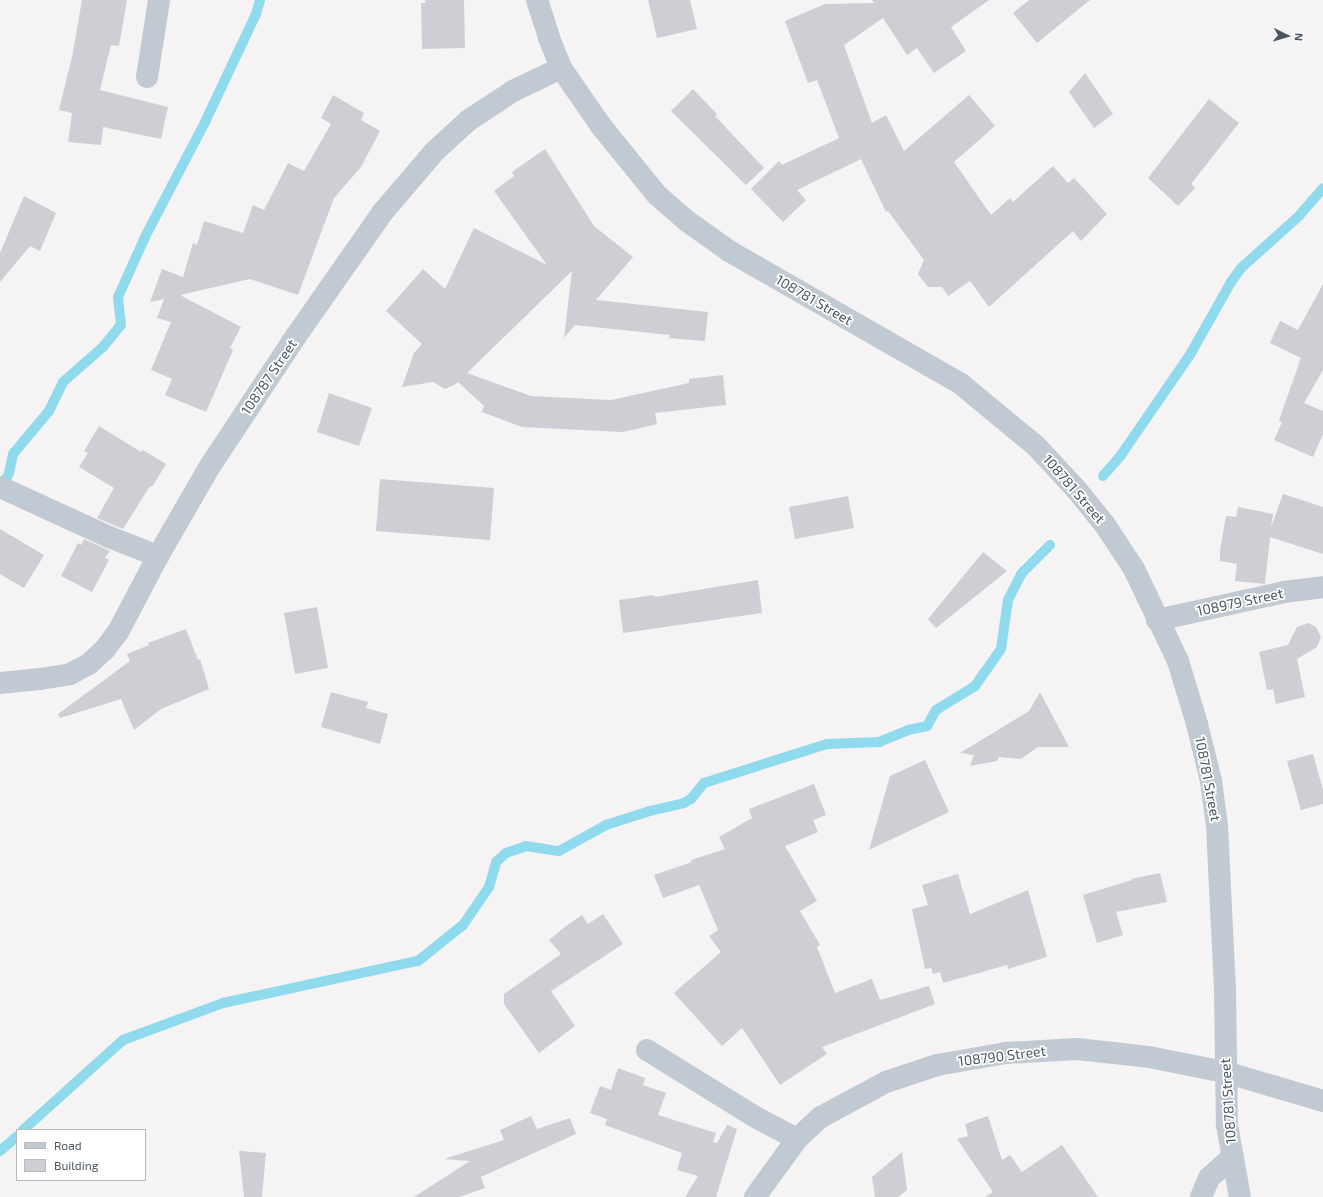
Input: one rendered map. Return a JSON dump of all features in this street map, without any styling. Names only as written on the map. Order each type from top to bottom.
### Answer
[{"type":"street","points":[[147,77],[158,0]]},
{"type":"street","name":"108781 Street","points":[[537,0],[549,38],[561,68],[601,126],[657,195],[688,221],[729,251],[960,384],[1036,446],[1076,488],[1105,525],[1134,569],[1157,620],[1178,661],[1197,724],[1211,780],[1217,826],[1225,989],[1225,1072],[1227,1125],[1240,1197]]},
{"type":"street","name":"108787 Street","points":[[0,683],[70,674],[89,664],[106,649],[118,632],[158,556],[210,466],[296,336],[382,213],[435,151],[469,120],[513,92],[561,68]]},
{"type":"street","points":[[0,487],[109,537],[158,556]]},
{"type":"street","name":"108979 Street","points":[[1157,620],[1284,592],[1323,587]]},
{"type":"street","name":"108790 Street","points":[[755,1197],[797,1139],[821,1118],[886,1082],[937,1065],[1006,1053],[1077,1049],[1149,1057],[1225,1072],[1323,1100]]},
{"type":"street","points":[[647,1050],[757,1118],[797,1139]]},
{"type":"street","points":[[1201,1197],[1209,1178],[1232,1157]]},
{"type":"building","points":[[82,0],[127,0],[119,46],[111,45],[100,90],[168,107],[161,139],[103,127],[101,145],[68,142],[72,113],[59,110],[72,57]]},
{"type":"building","points":[[425,0],[464,0],[465,48],[422,49],[421,3],[426,3]]},
{"type":"building","points":[[648,0],[690,0],[697,29],[657,38]]},
{"type":"building","points":[[872,0],[989,0],[951,27],[966,51],[934,73],[917,48],[907,55],[883,18],[844,45],[872,123],[886,115],[904,151],[969,95],[995,126],[954,162],[991,215],[1010,198],[1013,202],[1053,166],[1068,183],[1074,178],[1107,214],[1081,241],[1073,231],[989,307],[970,281],[948,296],[942,287],[928,287],[918,274],[924,260],[888,211],[886,212],[861,159],[797,190],[806,200],[783,222],[751,189],[779,161],[782,165],[839,138],[817,80],[808,83],[785,21],[825,4],[874,3]]},
{"type":"building","points":[[1029,0],[1090,0],[1037,43],[1013,13]]},
{"type":"building","points":[[1085,73],[1113,114],[1094,128],[1069,92]]},
{"type":"building","points":[[693,89],[717,114],[715,116],[764,168],[746,185],[671,111]]},
{"type":"building","points":[[333,95],[364,113],[361,120],[380,131],[361,167],[334,198],[298,295],[250,279],[180,295],[241,327],[230,348],[233,350],[206,412],[165,395],[172,379],[151,370],[171,322],[157,318],[164,299],[150,302],[162,269],[183,277],[193,243],[197,245],[204,221],[243,233],[253,205],[264,210],[288,163],[304,171],[331,124],[321,118]]},
{"type":"building","points":[[1209,99],[1239,123],[1191,184],[1195,188],[1178,206],[1148,178]]},
{"type":"building","points":[[545,149],[594,226],[633,257],[596,300],[708,312],[705,341],[669,338],[670,335],[575,325],[564,338],[572,271],[467,373],[531,396],[611,400],[689,383],[689,379],[723,375],[726,405],[655,413],[657,424],[623,432],[522,427],[482,412],[484,406],[458,382],[445,389],[433,382],[402,387],[414,353],[422,344],[386,311],[423,269],[445,289],[474,228],[547,265],[494,191],[514,176],[512,172]]},
{"type":"building","points":[[24,196],[56,213],[40,251],[30,246],[0,282],[0,253]]},
{"type":"building","points":[[1323,284],[1323,370],[1304,403],[1323,411],[1323,434],[1313,457],[1274,440],[1282,422],[1279,420],[1301,358],[1270,343],[1280,321],[1298,330]]},
{"type":"building","points":[[329,393],[372,408],[359,446],[317,432]]},
{"type":"building","points":[[99,426],[141,452],[143,450],[166,464],[152,487],[150,486],[123,529],[97,518],[114,488],[79,467],[88,453],[84,451]]},
{"type":"building","points":[[380,479],[494,488],[490,540],[376,531]]},
{"type":"building","points":[[1283,494],[1323,507],[1323,554],[1270,537],[1265,584],[1235,581],[1237,564],[1220,561],[1220,550],[1226,516],[1236,517],[1238,507],[1273,514],[1271,527]]},
{"type":"building","points":[[848,496],[854,528],[795,539],[789,507]]},
{"type":"building","points":[[0,529],[44,555],[24,588],[0,574]]},
{"type":"building","points":[[84,539],[110,551],[105,558],[109,560],[92,592],[61,576],[78,543],[81,545]]},
{"type":"building","points":[[983,552],[1007,571],[936,628],[928,619]]},
{"type":"building","points":[[758,580],[762,613],[623,633],[619,600],[654,595],[655,597]]},
{"type":"building","points":[[317,607],[328,668],[295,674],[284,613]]},
{"type":"building","points":[[1308,623],[1316,627],[1321,637],[1317,647],[1297,659],[1305,697],[1276,704],[1273,689],[1267,690],[1259,652],[1288,645],[1297,627]]},
{"type":"building","points":[[186,629],[198,660],[200,659],[209,689],[161,709],[134,730],[121,699],[60,718],[58,714],[130,661],[127,654],[149,645],[148,643]]},
{"type":"building","points":[[331,692],[368,702],[366,708],[388,714],[380,744],[321,727]]},
{"type":"building","points":[[1040,692],[1069,747],[1038,747],[1021,759],[999,757],[997,761],[970,766],[974,755],[960,753],[1029,711]]},
{"type":"building","points":[[1313,754],[1323,790],[1323,804],[1301,810],[1287,761]]},
{"type":"building","points":[[925,760],[949,812],[869,850],[890,776]]},
{"type":"building","points":[[814,784],[826,815],[813,820],[818,832],[785,846],[817,901],[800,911],[820,945],[817,947],[835,993],[872,979],[880,1000],[929,986],[935,1004],[822,1047],[827,1054],[780,1085],[742,1028],[722,1046],[674,993],[721,952],[709,936],[718,930],[699,885],[663,898],[654,875],[692,862],[691,860],[725,849],[719,837],[752,818],[749,809]]},
{"type":"building","points":[[1160,873],[1167,902],[1116,912],[1123,935],[1097,943],[1083,895],[1132,880],[1131,879]]},
{"type":"building","points":[[958,874],[970,914],[1028,890],[1047,957],[1008,969],[1007,965],[943,983],[940,972],[933,974],[931,968],[925,969],[912,909],[928,905],[922,885]]},
{"type":"building","points":[[603,914],[623,944],[551,991],[575,1026],[539,1053],[504,1004],[504,994],[561,954],[549,940],[566,926],[582,915],[588,924]]},
{"type":"building","points":[[618,1068],[645,1078],[643,1085],[666,1093],[658,1115],[716,1133],[713,1142],[717,1143],[727,1125],[737,1129],[716,1197],[685,1197],[698,1176],[677,1170],[682,1153],[605,1125],[607,1119],[590,1113],[600,1086],[611,1090]]},
{"type":"building","points":[[531,1116],[537,1129],[570,1118],[576,1134],[481,1177],[485,1188],[459,1197],[414,1197],[470,1161],[444,1159],[504,1140],[500,1130]]},
{"type":"building","points":[[988,1116],[1002,1160],[1010,1155],[1022,1172],[1062,1145],[1098,1197],[985,1197],[993,1192],[957,1139],[968,1136],[965,1124]]},
{"type":"building","points":[[239,1151],[266,1153],[262,1197],[244,1197]]},
{"type":"building","points":[[902,1152],[907,1190],[898,1197],[875,1197],[872,1177]]},
{"type":"waterway","points":[[1,490],[9,473],[13,454],[49,411],[63,382],[103,347],[121,325],[118,297],[146,235],[205,122],[256,14],[260,0]]},
{"type":"waterway","points":[[1103,476],[1121,455],[1191,353],[1231,282],[1241,268],[1298,217],[1323,188]]},
{"type":"waterway","points":[[24,1129],[123,1040],[223,1003],[418,961],[463,925],[489,887],[496,862],[506,853],[526,846],[559,851],[606,825],[650,811],[684,803],[691,799],[704,783],[827,744],[879,742],[908,730],[927,726],[936,710],[975,686],[1001,649],[1008,600],[1021,574],[1050,545]]},
{"type":"waterway","points":[[0,1151],[16,1137]]}]
